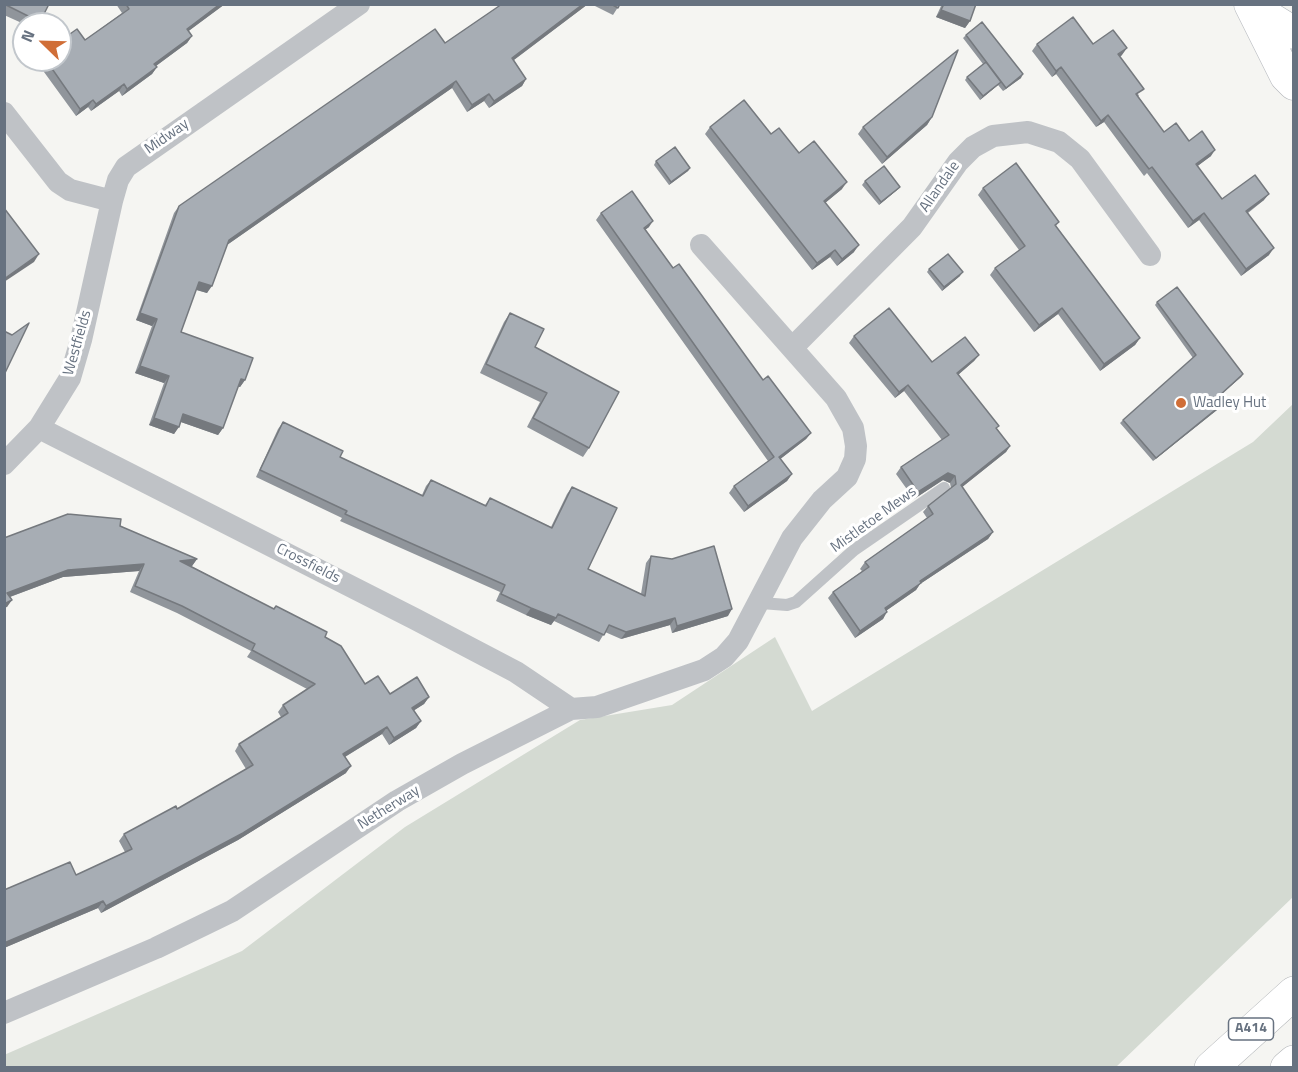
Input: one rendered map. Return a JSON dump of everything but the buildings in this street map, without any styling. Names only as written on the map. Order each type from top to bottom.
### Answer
[{"type":"highway","name":"A414","points":[[1211,1068],[1293,993]]},
{"type":"highway","points":[[1287,1068],[1293,1062]]},
{"type":"main road","points":[[1251,6],[1293,33]]},
{"type":"main road","points":[[1251,6],[1286,76],[1293,84]]},
{"type":"street","name":"Midway","points":[[112,201],[118,180],[126,167],[359,4]]},
{"type":"street","points":[[4,112],[58,182],[70,190],[112,201]]},
{"type":"street","name":"Allandale","points":[[793,347],[912,227],[957,162],[973,147],[993,136],[1028,132],[1059,142],[1080,159],[1150,255]]},
{"type":"street","name":"Westfields","points":[[4,464],[39,428],[70,378],[81,340],[112,201]]},
{"type":"street","points":[[701,245],[836,398],[853,428],[855,459],[847,477],[822,500],[792,538],[761,603]]},
{"type":"street","name":"Crossfields","points":[[39,428],[516,672],[571,709]]},
{"type":"street","name":"Netherway","points":[[4,1013],[156,948],[232,911],[397,801],[462,764],[571,709],[597,707],[704,670],[723,657],[738,641],[761,603]]},
{"type":"lane","name":"Mistletoe Mews","points":[[761,603],[787,605],[796,602],[854,550],[944,488]]},
{"type":"shaded area","points":[[1293,404],[1293,897],[1116,1067],[5,1068],[4,1055],[242,951],[405,827],[580,720],[672,705],[775,637],[812,711],[1253,442]]},
{"type":"place","name":"Wadley Hut","points":[[1181,403]]}]
